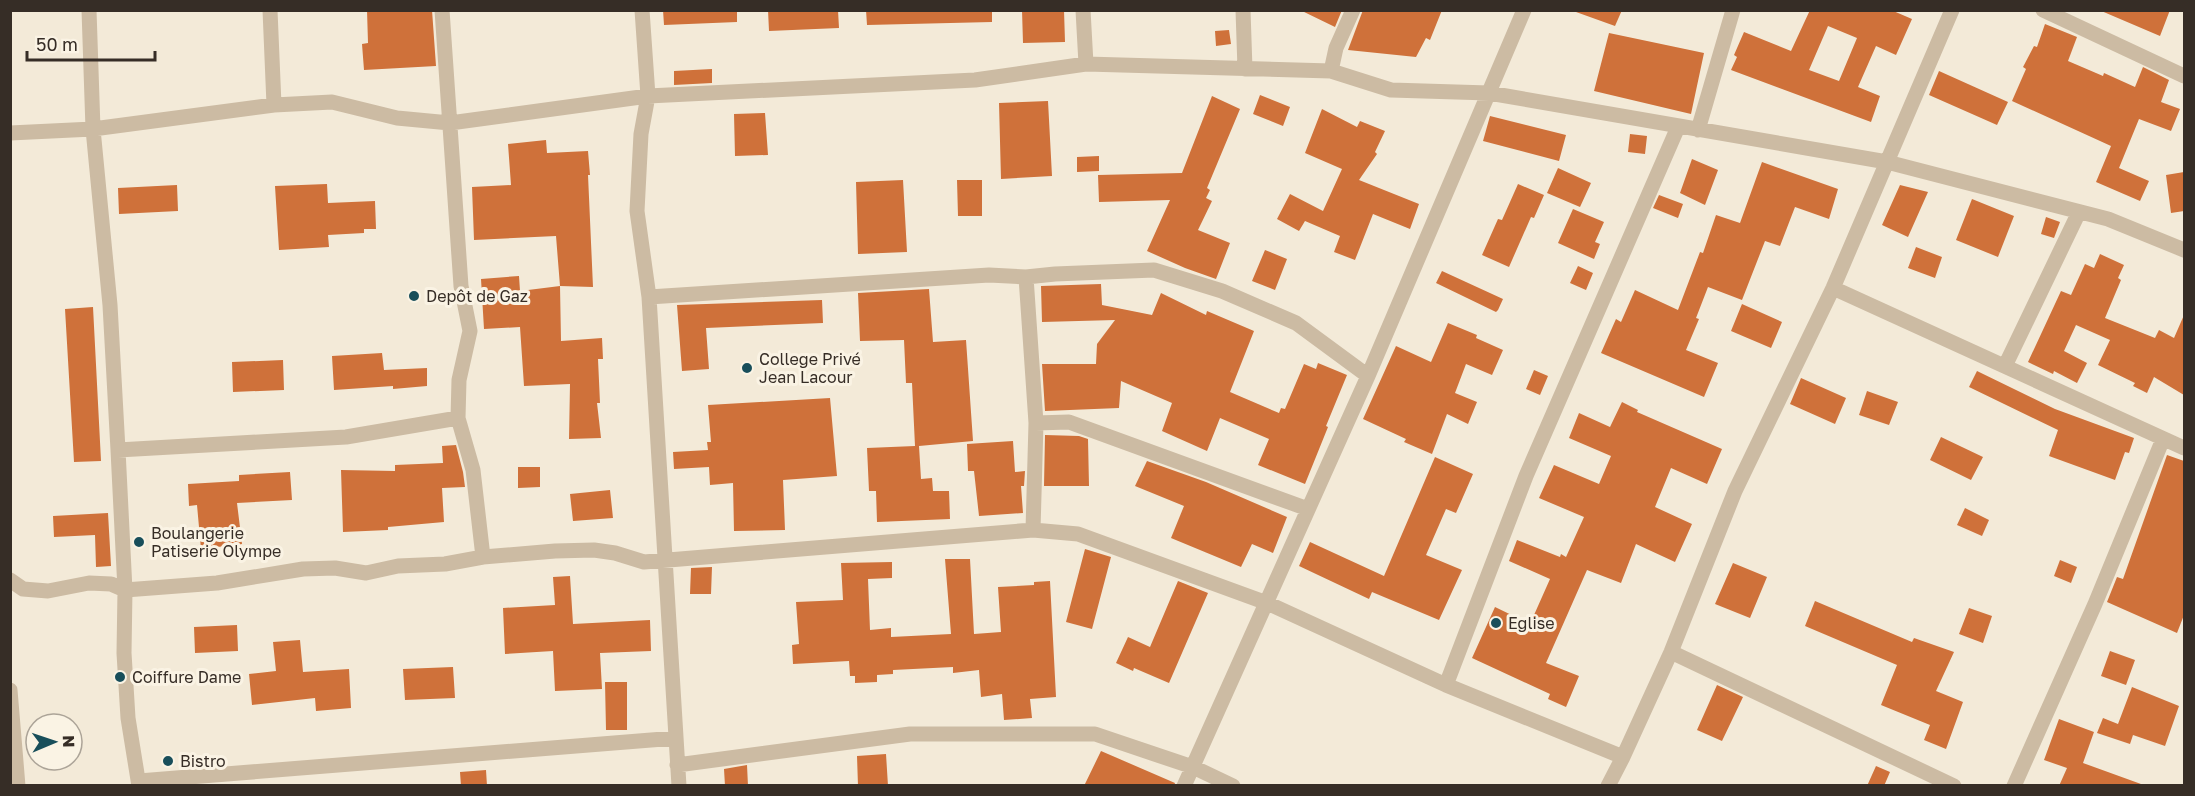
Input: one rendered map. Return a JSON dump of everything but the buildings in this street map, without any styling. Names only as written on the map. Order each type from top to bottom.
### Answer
[{"type":"street","points":[[89,10],[93,129],[110,305],[118,450],[128,718],[139,783],[676,738]]},
{"type":"street","points":[[270,10],[274,105]]},
{"type":"street","points":[[442,10],[461,286],[470,332],[459,380],[458,418],[473,470],[483,557]]},
{"type":"street","points":[[642,10],[648,96],[641,134],[637,211],[649,297],[679,786]]},
{"type":"street","points":[[1083,10],[1086,64]]},
{"type":"street","points":[[1243,10],[1245,69]]},
{"type":"street","points":[[1332,71],[1336,48],[1353,10]]},
{"type":"street","points":[[1184,786],[1368,376],[1524,10]]},
{"type":"street","points":[[1698,130],[1733,10]]},
{"type":"street","points":[[1608,786],[1671,652],[1735,491],[1833,288],[1952,10]]},
{"type":"street","points":[[2043,10],[2184,76]]},
{"type":"street","points":[[10,133],[93,129],[274,105],[332,102],[397,118],[450,123],[648,96],[975,80],[1086,64],[1332,71],[1391,90],[1489,93],[1887,162],[2108,219],[2184,250]]},
{"type":"street","points":[[1446,685],[1527,476],[1678,127]]},
{"type":"street","points":[[2005,366],[2079,212]]},
{"type":"street","points":[[649,297],[989,274],[1026,278],[1055,274],[1154,270],[1222,291],[1296,323],[1368,376]]},
{"type":"street","points":[[1026,278],[1036,423],[1033,530]]},
{"type":"street","points":[[1833,288],[2184,448]]},
{"type":"street","points":[[118,450],[346,437],[458,418]]},
{"type":"street","points":[[1036,423],[1069,422],[1308,509]]},
{"type":"street","points":[[2014,786],[2095,604],[2163,439]]},
{"type":"street","points":[[10,580],[23,589],[48,591],[89,583],[111,584],[125,590],[217,583],[303,569],[335,568],[366,573],[398,566],[445,564],[483,557],[528,553],[594,550],[615,553],[644,562],[1033,530],[1078,534],[1267,603],[1446,685],[1623,757]]},
{"type":"street","points":[[1671,652],[1954,786]]},
{"type":"street","points":[[10,690],[18,786]]},
{"type":"street","points":[[678,765],[910,734],[1095,734],[1193,767],[1233,786]]},
{"type":"place","name":"Depôt de Gaz","points":[[414,296]]},
{"type":"place","name":"College Privé Jean Lacour","points":[[747,368]]},
{"type":"place","name":"Boulangerie Patiserie Olympe","points":[[139,542]]},
{"type":"place","name":"Eglise","points":[[1496,623]]},
{"type":"place","name":"Coiffure Dame","points":[[120,677]]},
{"type":"place","name":"Bistro","points":[[168,761]]}]
